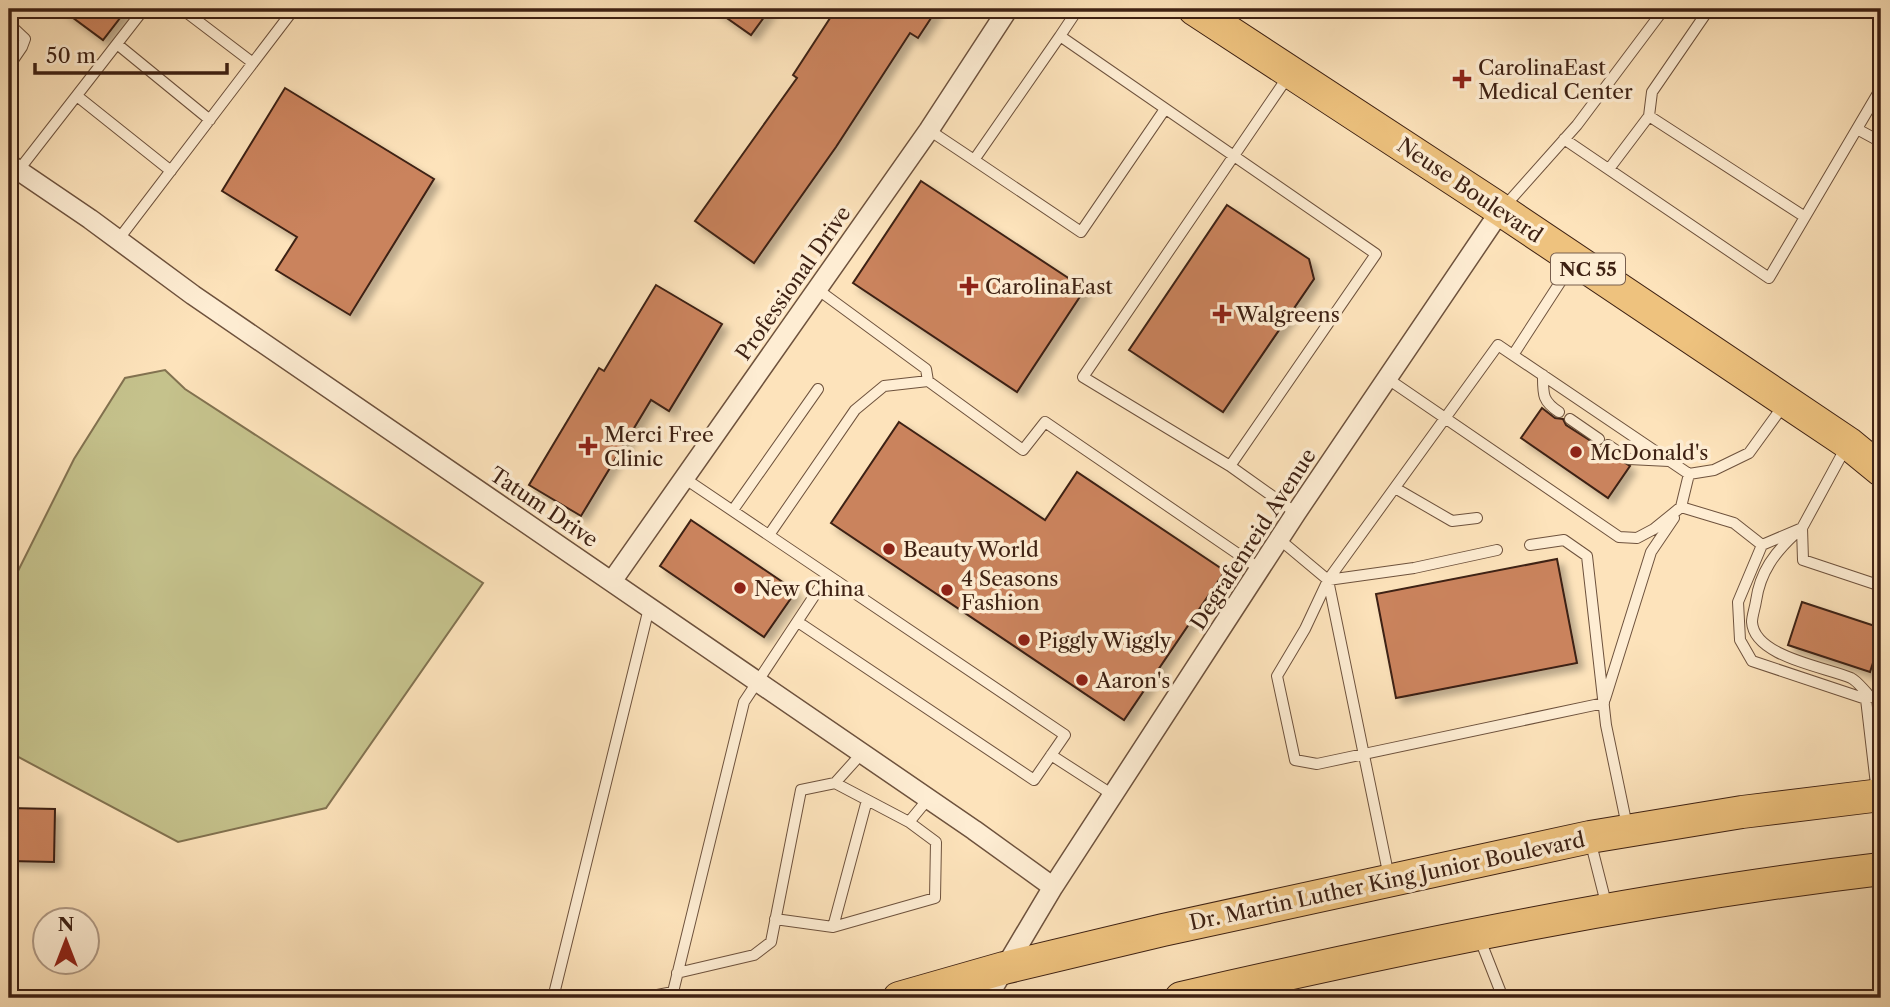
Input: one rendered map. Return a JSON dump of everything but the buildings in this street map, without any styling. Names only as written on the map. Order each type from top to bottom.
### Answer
[{"type":"main road","name":"Neuse Boulevard","points":[[1194,9],[1501,210],[1848,443],[1881,470]]},
{"type":"main road","name":"Dr. Martin Luther King Junior Boulevard","points":[[899,998],[1004,968],[1163,930],[1590,837],[1742,812],[1879,795]]},
{"type":"main road","points":[[1181,998],[1478,933],[1715,892],[1881,869]]},
{"type":"street","name":"Professional Drive","points":[[612,581],[929,130],[1008,9]]},
{"type":"street","name":"Tatum Drive","points":[[14,168],[193,295],[1053,887]]},
{"type":"street","name":"Degrafenreid Avenue","points":[[987,998],[1053,887],[1279,538],[1501,210]]},
{"type":"lane","points":[[14,168],[77,96],[144,9]]},
{"type":"lane","points":[[182,9],[253,63]]},
{"type":"lane","points":[[118,240],[294,9]]},
{"type":"lane","points":[[974,160],[1078,9]]},
{"type":"lane","points":[[1501,210],[1564,139],[1664,9]]},
{"type":"lane","points":[[1609,169],[1649,116],[1652,92],[1709,9]]},
{"type":"lane","points":[[9,24],[25,39],[9,66]]},
{"type":"lane","points":[[1060,36],[1376,254],[1230,466]]},
{"type":"lane","points":[[117,44],[210,120]]},
{"type":"lane","points":[[1292,72],[1083,377],[1230,466],[1296,513]]},
{"type":"lane","points":[[1564,139],[1769,278],[1881,88]]},
{"type":"lane","points":[[77,96],[171,171]]},
{"type":"lane","points":[[929,130],[1081,232],[1165,109]]},
{"type":"lane","points":[[1649,116],[1805,217]]},
{"type":"lane","points":[[1857,129],[1881,142]]},
{"type":"lane","points":[[1513,355],[1575,260]]},
{"type":"lane","points":[[817,289],[926,369],[928,381]]},
{"type":"lane","points":[[1604,703],[1317,764],[1294,760],[1277,676],[1305,629],[1328,580],[1498,345],[1689,474],[1714,470],[1749,453],[1786,402]]},
{"type":"lane","points":[[1543,375],[1543,393],[1547,404],[1559,412]]},
{"type":"lane","points":[[1388,379],[1619,537],[1636,538],[1654,529],[1681,508]]},
{"type":"lane","points":[[769,535],[855,410],[884,386],[928,381],[1023,450],[1045,422],[1260,569]]},
{"type":"lane","points":[[733,510],[818,390]]},
{"type":"lane","points":[[1570,419],[1629,459],[1670,461]]},
{"type":"lane","points":[[1848,443],[1802,528],[1765,569],[1757,593],[1752,624],[1760,639],[1773,651],[1854,679],[1867,693],[1879,795]]},
{"type":"lane","points":[[1604,703],[1651,552],[1681,508],[1689,474]]},
{"type":"lane","points":[[684,478],[1065,735],[1034,780],[798,622]]},
{"type":"lane","points":[[1395,488],[1452,521],[1476,518]]},
{"type":"lane","points":[[1681,508],[1734,523],[1762,545]]},
{"type":"lane","points":[[1802,528],[1762,545],[1738,602],[1741,639],[1752,661],[1867,699],[1881,693]]},
{"type":"lane","points":[[1802,528],[1803,560],[1881,586]]},
{"type":"lane","points":[[1279,538],[1328,580],[1389,880]]},
{"type":"lane","points":[[1530,545],[1564,540],[1587,556],[1604,703],[1627,831]]},
{"type":"lane","points":[[1328,580],[1413,568],[1496,550]]},
{"type":"lane","points":[[642,998],[674,995],[744,702],[828,575]]},
{"type":"lane","points":[[553,998],[649,608]]},
{"type":"lane","points":[[677,974],[754,955],[771,942],[801,790],[835,783],[862,753]]},
{"type":"lane","points":[[1051,754],[1113,794]]},
{"type":"lane","points":[[775,919],[833,928],[935,898],[936,842],[909,822],[835,783]]},
{"type":"lane","points":[[909,822],[928,799]]},
{"type":"lane","points":[[833,928],[867,800]]},
{"type":"lane","points":[[1590,837],[1608,910]]},
{"type":"lane","points":[[1478,933],[1503,998]]},
{"type":"shaded area","points":[[165,370],[185,389],[483,583],[326,808],[178,842],[9,752],[9,589],[74,459],[125,378]]},
{"type":"place","name":"CarolinaEast Medical Center","points":[[1462,79]]},
{"type":"place","name":"CarolinaEast","points":[[969,286]]},
{"type":"place","name":"Walgreens","points":[[1222,314]]},
{"type":"place","name":"Merci Free Clinic","points":[[588,446]]},
{"type":"place","name":"McDonald's","points":[[1576,452]]},
{"type":"place","name":"Beauty World","points":[[889,549]]},
{"type":"place","name":"New China","points":[[740,588]]},
{"type":"place","name":"4 Seasons Fashion","points":[[947,590]]},
{"type":"place","name":"Piggly Wiggly","points":[[1024,640]]},
{"type":"place","name":"Aaron's","points":[[1082,680]]}]
